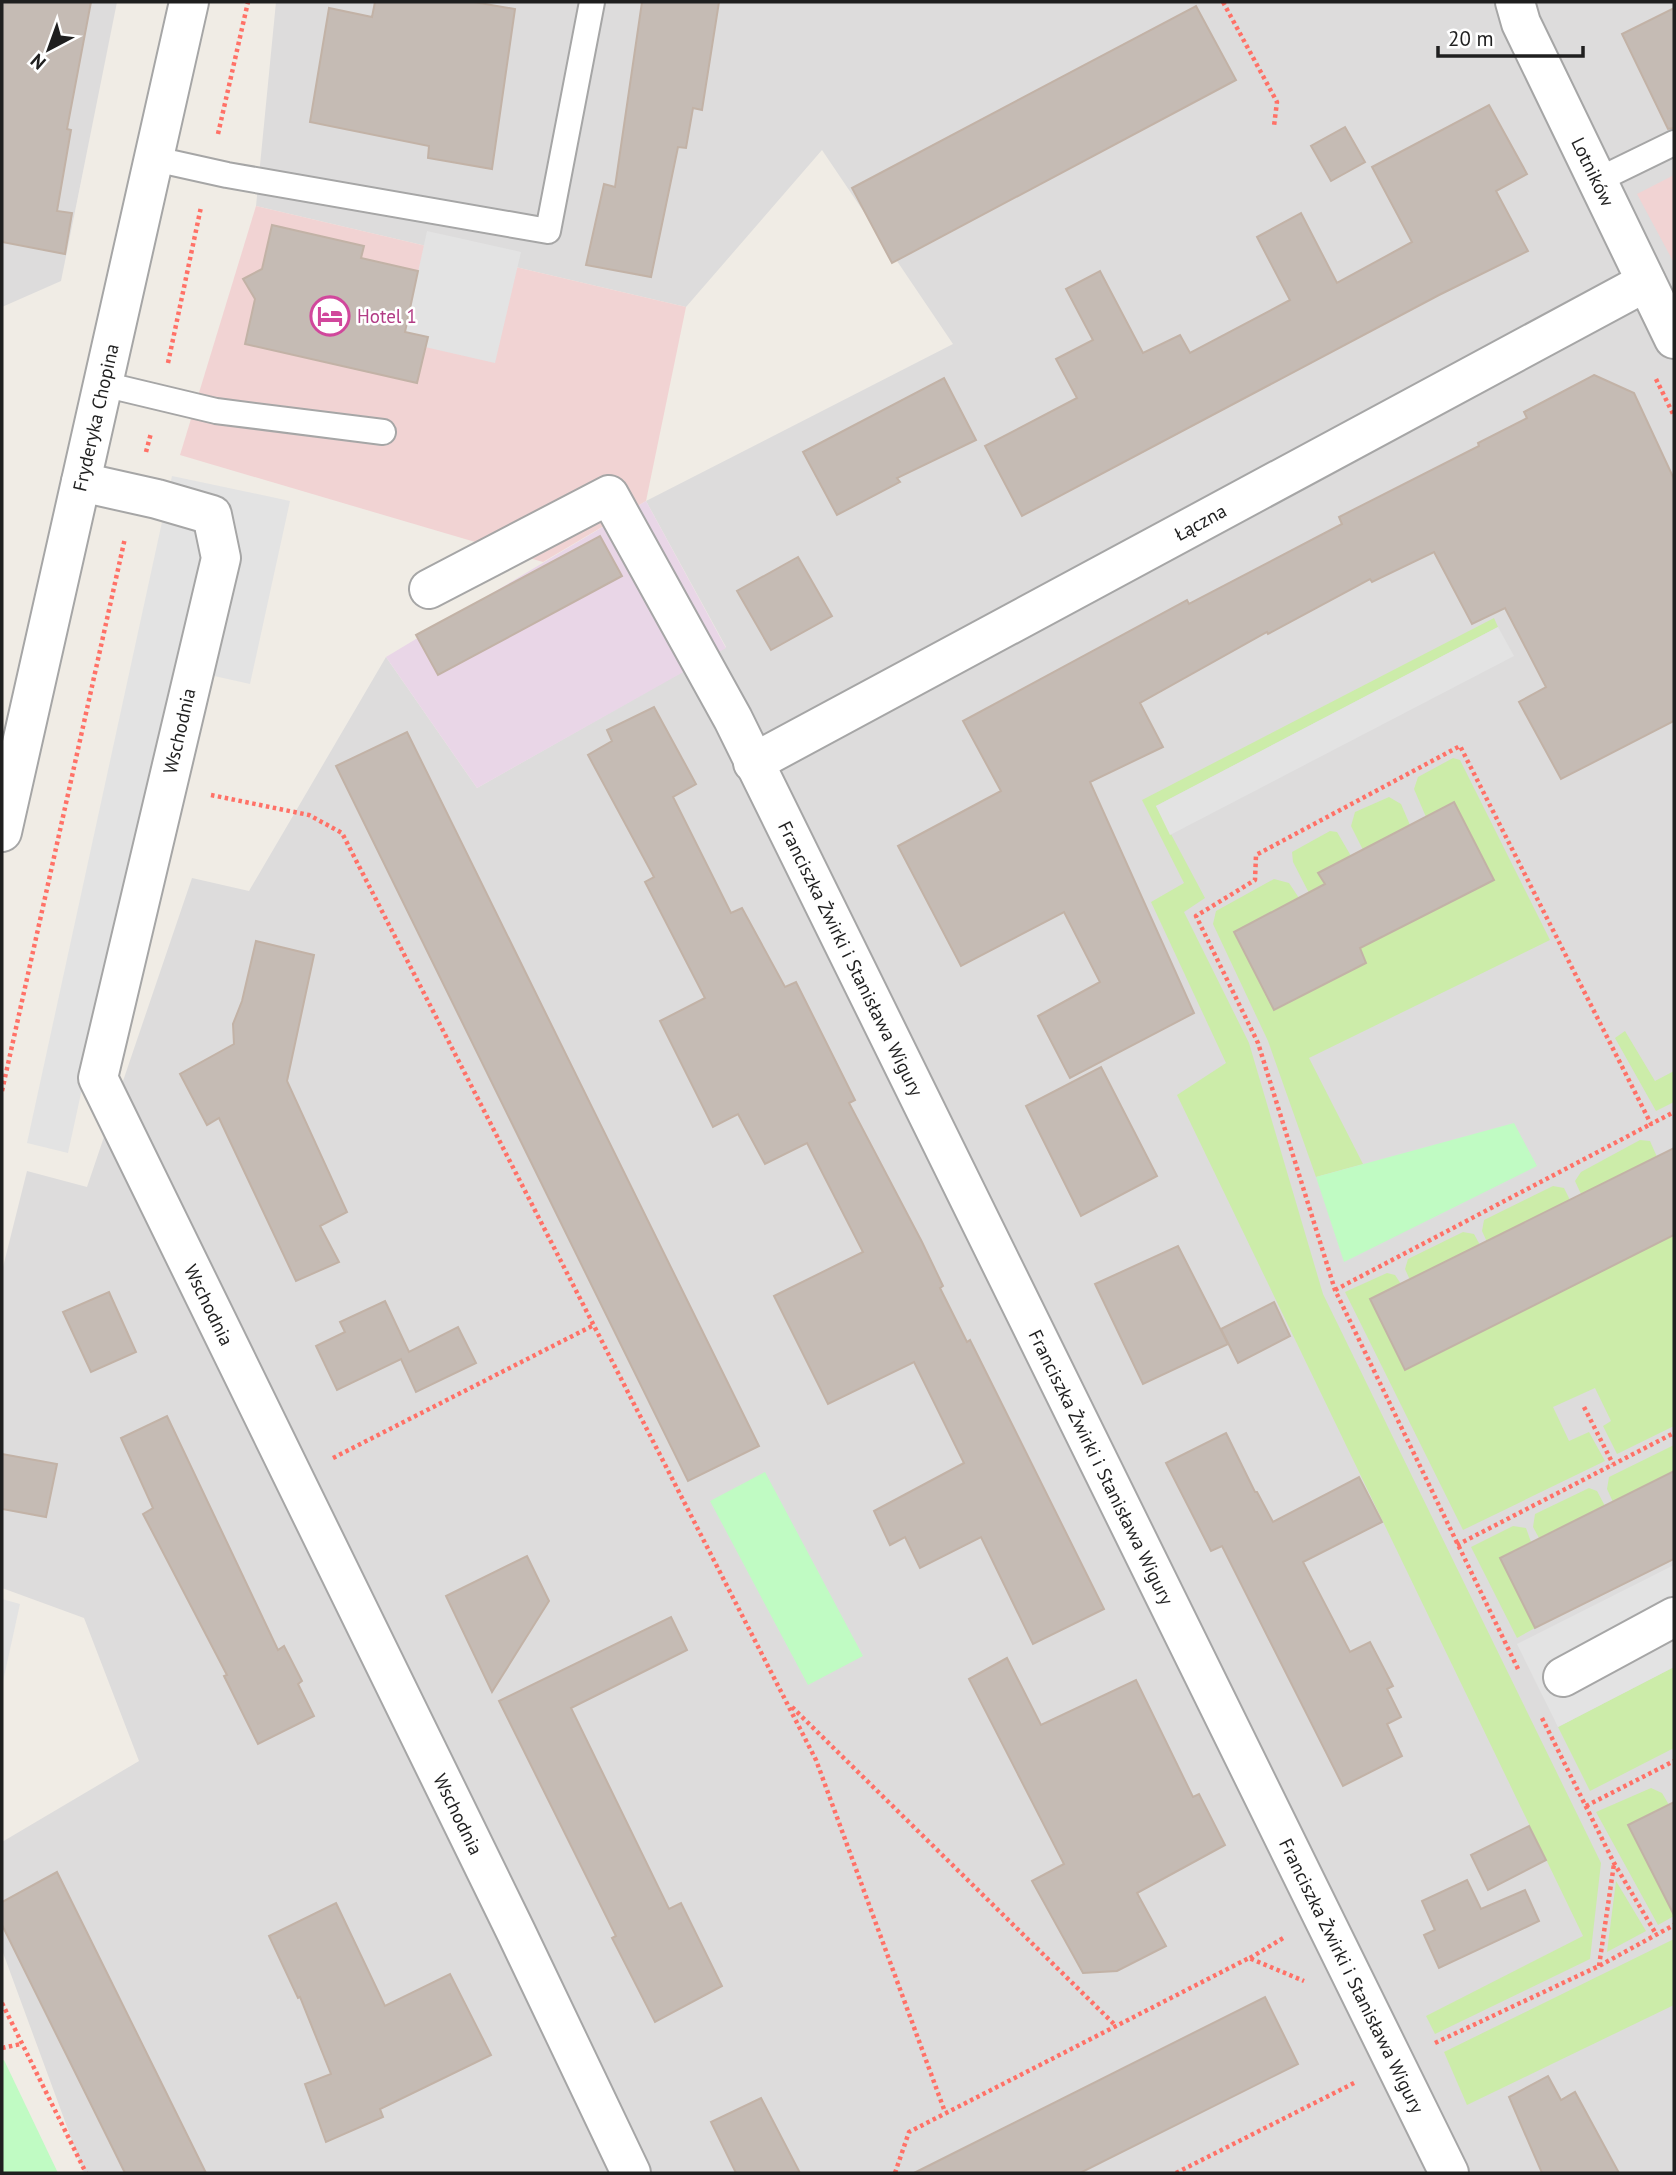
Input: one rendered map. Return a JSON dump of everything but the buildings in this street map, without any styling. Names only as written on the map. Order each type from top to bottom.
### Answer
[{"type":"street","name":"Fryderyka Chopina","points":[[2,832],[189,2]]},
{"type":"street","name":"Lotników","points":[[1515,2],[1521,23],[1674,339]]},
{"type":"street","name":"Łączna","points":[[754,764],[1646,282]]},
{"type":"street","name":"Wschodnia","points":[[81,482],[212,515],[220,558],[98,1078],[504,1907],[631,2173]]},
{"type":"street","name":"Franciszka Żwirki i Stanisława Wigury","points":[[429,589],[609,495],[733,719],[1449,2173]]},
{"type":"street","points":[[1563,1677],[1674,1617]]},
{"type":"lane","points":[[155,159],[209,172],[548,231],[592,2]]},
{"type":"lane","points":[[1598,180],[1674,143]]},
{"type":"lane","points":[[103,384],[216,411],[383,432]]},
{"type":"path","points":[[2,1091],[248,2]]},
{"type":"path","points":[[1223,2],[1277,102],[1274,126]]},
{"type":"path","points":[[1524,1681],[1335,1290],[1258,1044],[1196,916],[1255,880],[1256,855],[1460,747],[1651,1124]]},
{"type":"path","points":[[166,787],[309,815],[342,833],[816,1760],[944,2112]]},
{"type":"path","points":[[1335,1290],[1674,1112]]},
{"type":"path","points":[[325,1462],[594,1325]]},
{"type":"path","points":[[1584,1407],[1613,1464]]},
{"type":"path","points":[[1457,1545],[1674,1433]]},
{"type":"path","points":[[787,1703],[1116,2026]]},
{"type":"path","points":[[1537,1706],[1614,1863],[1656,1934]]},
{"type":"path","points":[[1586,1806],[1674,1761]]},
{"type":"path","points":[[1599,1966],[1614,1863]]},
{"type":"path","points":[[1394,2063],[1599,1966],[1674,1925]]},
{"type":"path","points":[[895,2173],[909,2132],[1249,1958],[1290,1934]]},
{"type":"path","points":[[1249,1958],[1308,1982]]},
{"type":"path","points":[[2,2003],[86,2173]]},
{"type":"path","points":[[2,2048],[22,2044]]},
{"type":"path","points":[[1176,2173],[1359,2081]]},
{"type":"shaded area","points":[[2,2],[117,2],[61,281],[2,307]]},
{"type":"shaded area","points":[[276,2],[1674,2],[1674,2173],[84,2173],[2,1950],[2,1842],[139,1761],[84,1618],[2,1588],[2,1271],[27,1171],[87,1187],[192,878],[249,891],[386,657],[477,788],[726,647],[646,501],[953,344],[822,150],[686,307],[256,206]]},
{"type":"shaded area","points":[[1674,175],[1674,263],[1637,194]]},
{"type":"shaded area","points":[[256,206],[686,307],[646,501],[543,562],[180,455]]},
{"type":"shaded area","points":[[427,231],[521,252],[495,363],[425,347],[427,337],[405,332]]},
{"type":"shaded area","points":[[172,476],[290,501],[250,684],[174,667],[68,1153],[27,1143]]},
{"type":"shaded area","points":[[646,501],[726,648],[477,788],[386,657]]},
{"type":"shaded area","points":[[1498,627],[1514,656],[1170,835],[1156,806]]},
{"type":"shaded area","points":[[1674,1565],[1674,1667],[1558,1727],[1517,1644]]},
{"type":"shaded area","points":[[2,1599],[20,1604],[2,1686]]},
{"type":"green space","points":[[1494,618],[1498,627],[1156,806],[1205,898],[1184,912],[1249,1043],[1323,1294],[1601,1863],[1590,1959],[1435,2034],[1426,2016],[1583,1936],[1177,1095],[1226,1063],[1151,902],[1184,883],[1142,800]]},
{"type":"green space","points":[[1453,758],[1460,760],[1550,940],[1309,1058],[1363,1164],[1316,1177],[1268,1041],[1213,924],[1216,911],[1274,879],[1289,883],[1299,898],[1234,932],[1275,1010],[1366,963],[1360,948],[1493,880],[1426,817],[1414,789],[1418,777]]},
{"type":"green space","points":[[1389,797],[1401,804],[1410,825],[1363,850],[1351,826],[1355,812]]},
{"type":"green space","points":[[1330,831],[1337,832],[1351,856],[1319,872],[1325,885],[1309,893],[1293,862],[1292,852]]},
{"type":"green space","points":[[1625,1031],[1655,1081],[1674,1071],[1674,1102],[1656,1111],[1615,1038]]},
{"type":"green space","points":[[1514,1123],[1537,1166],[1344,1262],[1316,1177]]},
{"type":"green space","points":[[1640,1140],[1650,1141],[1657,1157],[1581,1194],[1575,1181],[1581,1172]]},
{"type":"green space","points":[[1553,1186],[1564,1188],[1570,1200],[1487,1242],[1482,1231],[1484,1220]]},
{"type":"green space","points":[[1463,1232],[1474,1234],[1480,1245],[1410,1280],[1405,1269],[1408,1259]]},
{"type":"green space","points":[[1674,1235],[1674,1426],[1617,1454],[1603,1426],[1611,1421],[1595,1388],[1553,1407],[1569,1441],[1589,1432],[1605,1461],[1463,1530],[1345,1292],[1387,1273],[1395,1275],[1401,1284],[1370,1300],[1406,1370]]},
{"type":"green space","points":[[1674,1445],[1674,1471],[1613,1502],[1607,1489],[1609,1477]]},
{"type":"green space","points":[[765,1472],[863,1656],[808,1685],[710,1501]]},
{"type":"green space","points":[[1589,1488],[1597,1491],[1605,1506],[1539,1538],[1533,1527],[1535,1514]]},
{"type":"green space","points":[[1513,1526],[1526,1528],[1531,1542],[1500,1558],[1535,1628],[1517,1638],[1471,1547]]},
{"type":"green space","points":[[1674,1667],[1674,1748],[1590,1791],[1558,1727]]},
{"type":"green space","points":[[1651,1788],[1662,1793],[1669,1805],[1628,1825],[1663,1894],[1674,1889],[1674,1916],[1658,1925],[1596,1812]]},
{"type":"green space","points":[[1616,1881],[1646,1931],[1607,1952]]},
{"type":"green space","points":[[1674,1939],[1674,2005],[1467,2105],[1444,2052]]},
{"type":"green space","points":[[4,2060],[58,2173],[2,2173]]},
{"type":"place","name":"Hotel 1","points":[[330,316]]}]
